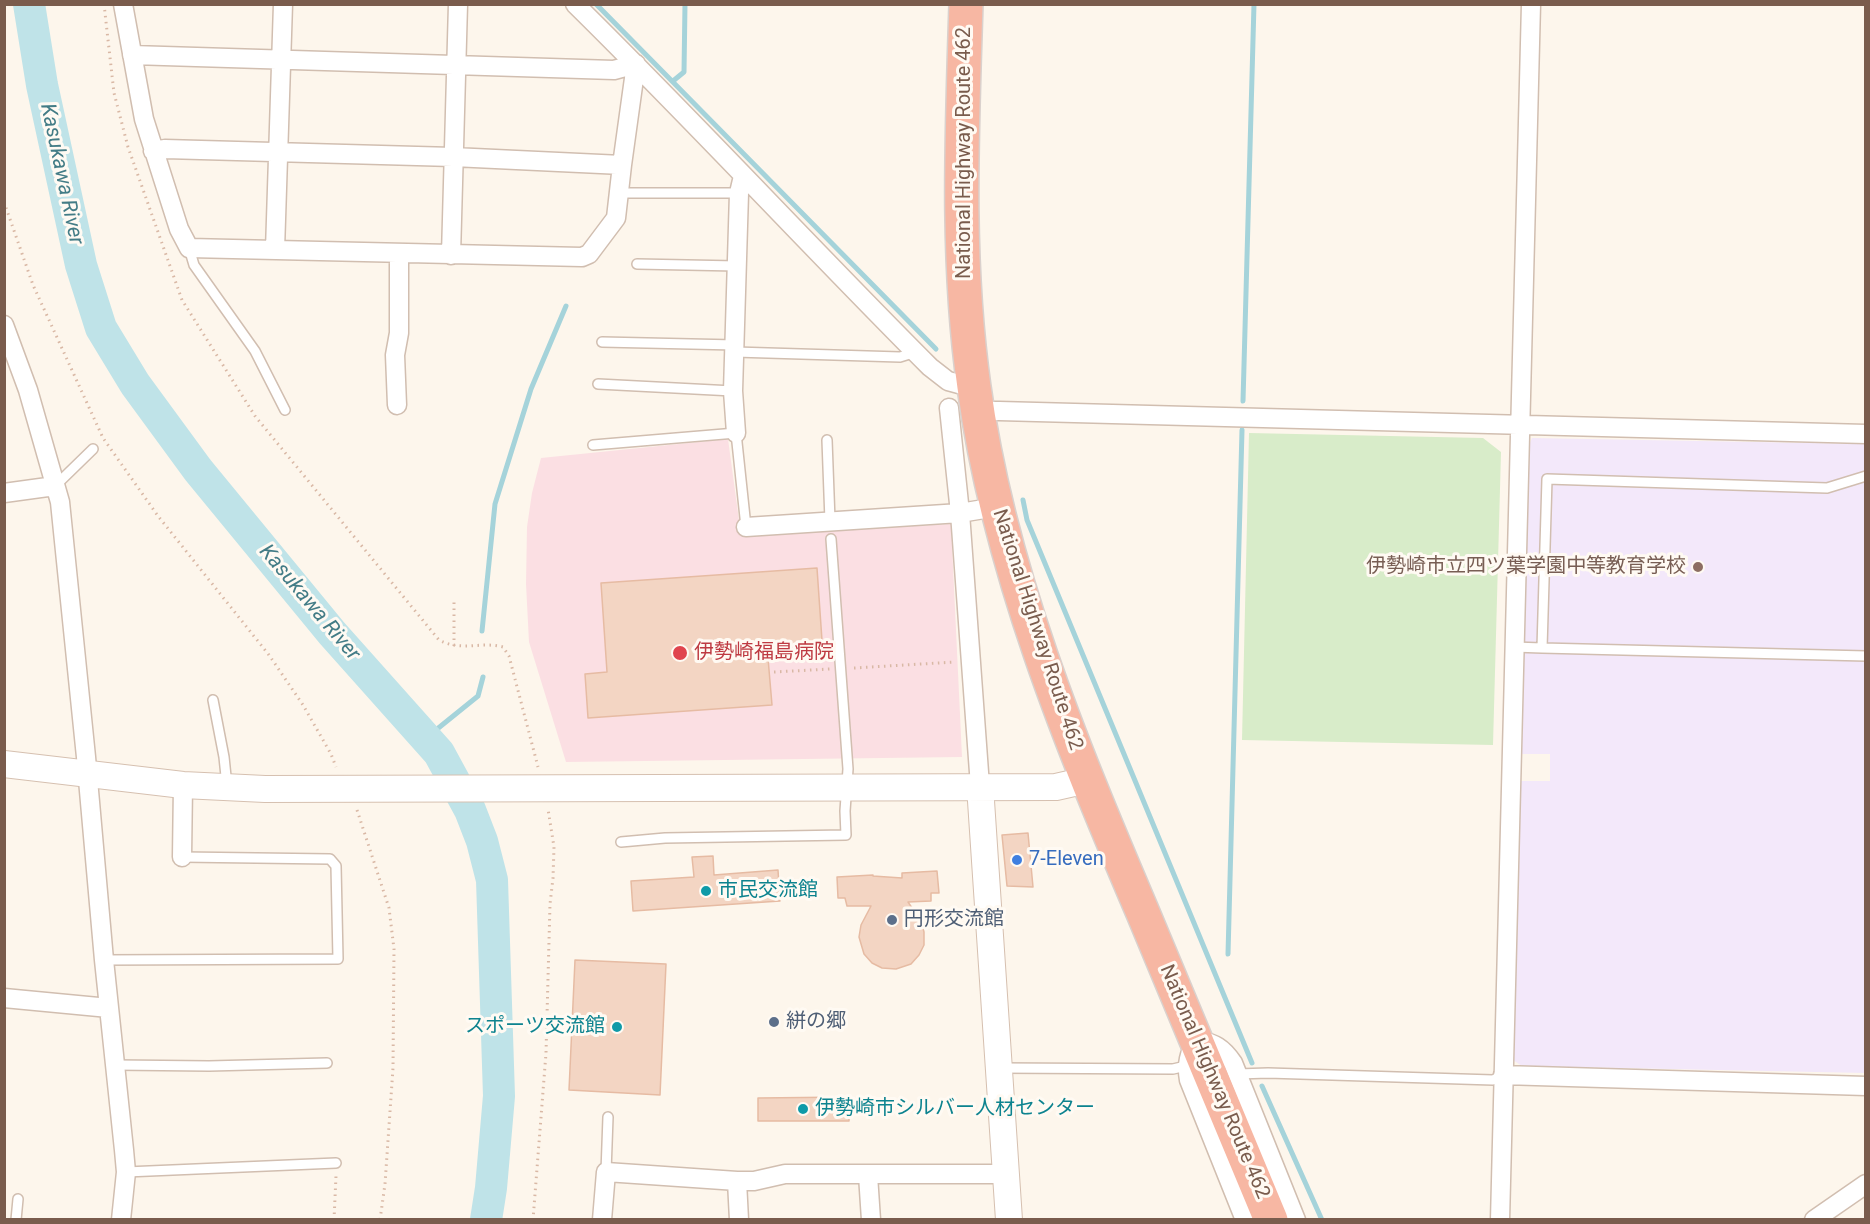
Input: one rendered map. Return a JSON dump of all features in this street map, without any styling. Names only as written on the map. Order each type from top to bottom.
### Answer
[{"type":"highway","name":"National Highway Route 462","points":[[966,4],[962,249],[967,402],[1024,604],[1087,780],[1192,1053],[1271,1220]]},
{"type":"street","points":[[123,4],[144,119],[179,229],[189,248],[582,257],[589,254],[616,218],[636,64]]},
{"type":"street","points":[[275,250],[283,4]]},
{"type":"street","points":[[451,255],[458,4]]},
{"type":"street","points":[[575,4],[636,64],[741,185],[942,378],[957,384],[967,402],[960,513],[972,661],[1008,1220]]},
{"type":"street","points":[[1500,1220],[1531,4]]},
{"type":"street","points":[[132,55],[614,70],[636,64]]},
{"type":"street","points":[[153,151],[165,149],[453,157],[622,165]]},
{"type":"street","points":[[736,433],[733,391],[741,185]]},
{"type":"street","points":[[397,405],[395,355],[399,333],[399,253]]},
{"type":"street","points":[[4,325],[28,390],[60,502],[126,1172],[122,1220]]},
{"type":"street","points":[[967,402],[999,411],[1866,434]]},
{"type":"street","points":[[4,493],[55,486]]},
{"type":"street","points":[[746,527],[831,530],[996,507]]},
{"type":"street","points":[[4,764],[227,788],[348,788],[541,796],[847,787],[1056,786],[1087,780]]},
{"type":"street","points":[[182,857],[183,785]]},
{"type":"street","points":[[4,998],[109,1008]]},
{"type":"street","points":[[1245,1220],[1189,1080],[1192,1053],[1213,1044],[1221,1049],[1233,1063],[1296,1220]]},
{"type":"street","points":[[1503,1075],[1866,1086]]},
{"type":"street","points":[[602,1220],[606,1172],[737,1181],[754,1181],[785,1174],[1004,1174]]},
{"type":"street","points":[[868,1175],[871,1220]]},
{"type":"street","points":[[737,1181],[739,1220]]},
{"type":"street","points":[[1814,1220],[1866,1184]]},
{"type":"lane","points":[[620,193],[741,185]]},
{"type":"lane","points":[[189,248],[194,265],[255,351],[285,410]]},
{"type":"lane","points":[[637,264],[738,266]]},
{"type":"lane","points":[[602,342],[900,357],[915,352]]},
{"type":"lane","points":[[598,384],[733,391]]},
{"type":"lane","points":[[593,445],[736,433],[746,527]]},
{"type":"lane","points":[[621,842],[665,838],[846,835],[848,769],[827,440]]},
{"type":"lane","points":[[55,486],[93,449]]},
{"type":"lane","points":[[1542,648],[1547,479],[1827,488],[1866,476]]},
{"type":"lane","points":[[1514,646],[1866,656]]},
{"type":"lane","points":[[213,700],[227,788]]},
{"type":"lane","points":[[104,960],[338,959],[336,866],[330,859],[182,857]]},
{"type":"lane","points":[[998,1068],[1173,1069],[1192,1053]]},
{"type":"lane","points":[[115,1065],[209,1066],[327,1063]]},
{"type":"lane","points":[[1238,1074],[1493,1080],[1503,1075]]},
{"type":"lane","points":[[606,1172],[608,1117]]},
{"type":"lane","points":[[126,1172],[336,1163]]},
{"type":"lane","points":[[16,1220],[18,1199]]},
{"type":"path","points":[[4,202],[33,285],[103,438],[158,516],[269,656],[303,705],[331,754],[363,825],[389,908],[394,949],[393,1068],[385,1184],[380,1220]]},
{"type":"path","points":[[454,600],[454,646]]},
{"type":"path","points":[[774,672],[972,661]]},
{"type":"path","points":[[533,1220],[546,1053],[550,904],[554,878],[554,847],[541,796]]},
{"type":"path","points":[[334,1220],[336,1163]]},
{"type":"shaded area","points":[[1532,438],[1865,444],[1865,1073],[1522,1066],[1513,1060],[1520,781],[1550,781],[1550,754],[1521,754],[1529,445]]},
{"type":"shaded area","points":[[728,439],[741,535],[951,524],[962,757],[566,762],[529,642],[526,584],[527,527],[532,493],[541,458]]},
{"type":"green space","points":[[1249,433],[1483,438],[1501,452],[1493,745],[1242,740]]},
{"type":"building","points":[[817,568],[823,655],[768,658],[772,705],[588,718],[585,674],[607,672],[601,583]]},
{"type":"building","name":"7-Eleven","points":[[1028,833],[1033,887],[1007,886],[1002,835]]},
{"type":"building","name":"市民交流館","points":[[713,856],[714,875],[778,870],[780,901],[633,911],[631,881],[694,877],[692,857]]},
{"type":"building","name":"円形交流館","points":[[937,871],[939,893],[931,893],[931,901],[908,902],[921,921],[924,932],[924,945],[919,955],[911,964],[896,969],[882,968],[872,963],[864,954],[859,937],[861,925],[871,906],[847,906],[845,898],[838,898],[837,877],[873,875],[902,878],[902,873]]},
{"type":"building","name":"スポーツ交流館","points":[[575,960],[666,964],[660,1095],[569,1090]]},
{"type":"building","name":"伊勢崎市シルバー人材センター","points":[[849,1097],[849,1121],[758,1121],[758,1098]]},
{"type":"waterway","name":"Kasukawa River","points":[[29,4],[42,85],[81,265],[101,328],[135,384],[198,470],[332,633],[439,753],[470,810],[482,841],[492,880],[499,1096],[486,1220]]},
{"type":"waterway","points":[[596,4],[936,349]]},
{"type":"waterway","points":[[673,81],[684,72],[685,4]]},
{"type":"waterway","points":[[1243,401],[1254,4]]},
{"type":"waterway","points":[[482,631],[495,504],[531,389],[566,306]]},
{"type":"waterway","points":[[1228,954],[1242,430]]},
{"type":"waterway","points":[[1023,500],[1027,520],[1252,1063]]},
{"type":"waterway","points":[[426,738],[478,696],[483,677]]},
{"type":"waterway","points":[[1262,1086],[1322,1220]]},
{"type":"place","name":"伊勢崎市立四ツ葉学園中等教育学校","points":[[1698,567]]},
{"type":"place","name":"伊勢崎福島病院","points":[[680,653]]},
{"type":"place","name":"7-Eleven","points":[[1017,860]]},
{"type":"place","name":"市民交流館","points":[[706,891]]},
{"type":"place","name":"円形交流館","points":[[892,920]]},
{"type":"place","name":"絣の郷","points":[[774,1022]]},
{"type":"place","name":"スポーツ交流館","points":[[617,1027]]},
{"type":"place","name":"伊勢崎市シルバー人材センター","points":[[803,1109]]}]
